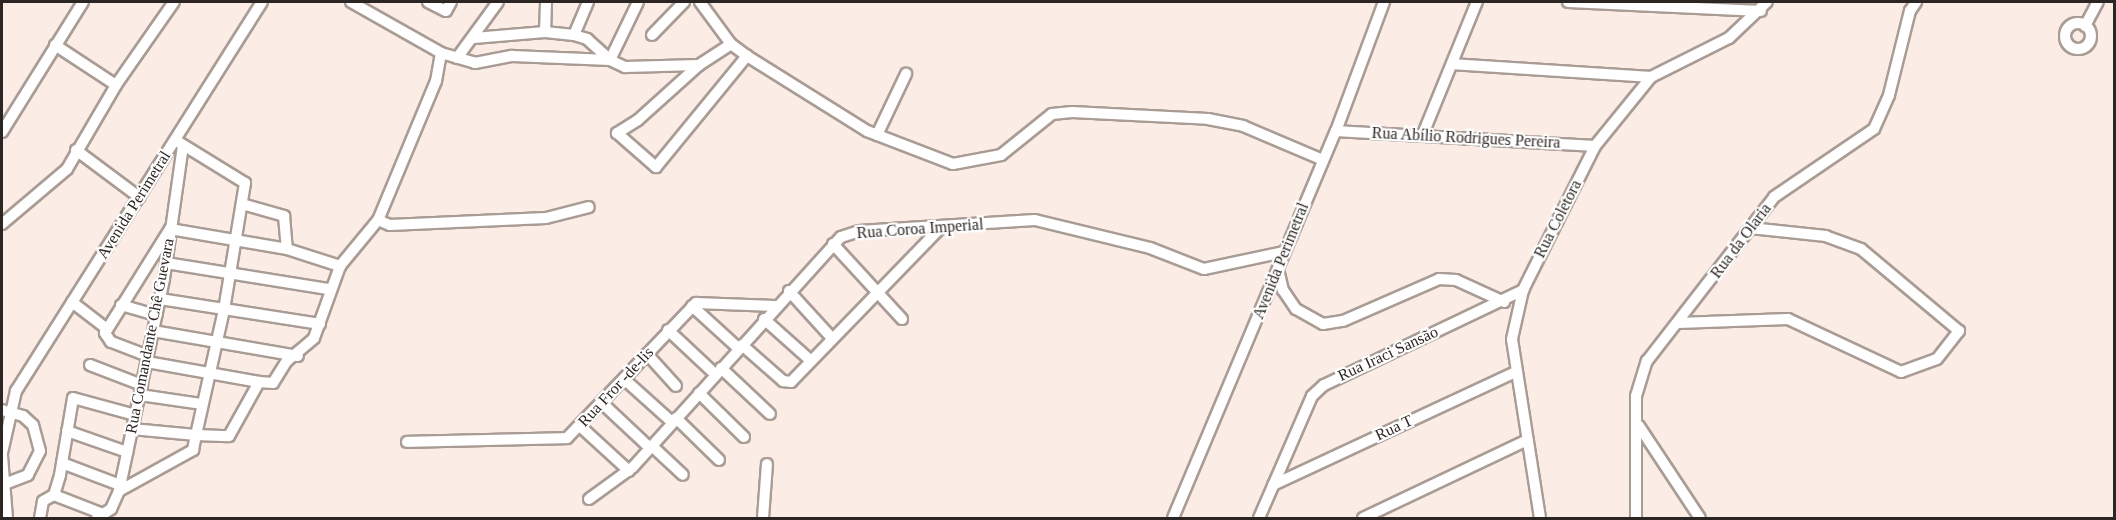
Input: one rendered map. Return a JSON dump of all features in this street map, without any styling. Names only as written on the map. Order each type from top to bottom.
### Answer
[{"type":"street","points":[[2,132],[83,2]]},
{"type":"street","points":[[2,224],[67,169],[116,85],[174,2]]},
{"type":"street","name":"Avenida Perimetral","points":[[7,519],[2,455],[6,411],[16,391],[139,196],[179,143],[262,2]]},
{"type":"street","points":[[351,2],[369,5],[441,53],[475,63],[512,56],[610,60]]},
{"type":"street","points":[[428,2],[446,11],[451,2]]},
{"type":"street","points":[[457,58],[474,38],[498,2]]},
{"type":"street","points":[[545,32],[546,2]]},
{"type":"street","points":[[574,35],[588,2]]},
{"type":"street","points":[[610,60],[638,2]]},
{"type":"street","points":[[652,35],[684,2]]},
{"type":"street","points":[[700,2],[731,44],[747,56],[877,135],[953,164],[1013,150],[1052,114],[1208,119],[1243,126],[1323,160]]},
{"type":"street","name":"Avenida Perimetral","points":[[1173,519],[1336,131],[1384,2]]},
{"type":"street","points":[[1423,134],[1476,2]]},
{"type":"street","points":[[1568,2],[1764,6]]},
{"type":"street","name":"Rua da Olaria","points":[[1635,519],[1640,379],[1647,362],[1750,228],[1790,184],[1874,129],[1889,95],[1910,11],[1916,2]]},
{"type":"street","points":[[2085,26],[2098,2]]},
{"type":"street","name":"Rua Coletora","points":[[1536,517],[1512,339],[1523,290],[1595,146],[1651,77],[1729,38],[1764,6]]},
{"type":"street","points":[[474,38],[545,32],[574,35],[587,39],[610,60],[625,67],[699,65]]},
{"type":"street","points":[[731,44],[699,65],[638,120],[617,133],[656,167],[747,56]]},
{"type":"street","points":[[55,45],[116,85]]},
{"type":"street","points":[[72,302],[106,332],[111,342],[147,359],[273,383],[287,361],[298,356],[320,324],[328,289],[340,266],[378,220],[436,81],[441,53]]},
{"type":"street","points":[[1452,64],[1651,77]]},
{"type":"street","points":[[877,135],[906,74]]},
{"type":"street","name":"Rua Abílio Rodrigues Pereira","points":[[1336,131],[1423,134],[1595,146]]},
{"type":"street","points":[[54,495],[100,516],[120,488],[177,463],[193,450],[215,341],[224,310],[245,183],[179,143]]},
{"type":"street","name":"Rua Comandante Chê Guevara","points":[[120,488],[160,299],[179,143]]},
{"type":"street","points":[[76,150],[139,196]]},
{"type":"street","points":[[242,204],[284,216],[287,249]]},
{"type":"street","points":[[378,220],[390,225],[546,218],[589,207]]},
{"type":"street","name":"Rua Coroa Imperial","points":[[589,500],[629,471],[833,244],[859,231],[1035,220],[1150,248],[1204,269],[1284,252]]},
{"type":"street","points":[[692,306],[783,381],[791,382],[831,338],[942,226]]},
{"type":"street","points":[[1678,323],[1788,319],[1901,372],[1937,358],[1959,331],[1861,249],[1826,236],[1750,228]]},
{"type":"street","points":[[106,332],[170,229],[287,249],[340,266]]},
{"type":"street","points":[[833,244],[878,290],[902,319]]},
{"type":"street","points":[[166,263],[328,289]]},
{"type":"street","points":[[1278,269],[1283,290],[1296,309],[1323,324],[1343,321],[1439,279],[1456,280],[1503,302]]},
{"type":"street","name":"Rua Iraci Sansão","points":[[1260,519],[1311,396],[1342,373],[1503,302],[1523,290]]},
{"type":"street","points":[[789,291],[831,338]]},
{"type":"street","points":[[160,299],[320,324]]},
{"type":"street","points":[[121,305],[157,315]]},
{"type":"street","points":[[692,306],[775,306]]},
{"type":"street","name":"Rua Fror -de-lis","points":[[407,442],[555,442],[581,427],[692,306]]},
{"type":"street","points":[[764,319],[810,360]]},
{"type":"street","points":[[668,330],[770,414]]},
{"type":"street","points":[[153,331],[298,356]]},
{"type":"street","points":[[647,354],[676,386]]},
{"type":"street","points":[[90,365],[141,390],[202,404]]},
{"type":"street","name":"Rua T","points":[[1273,485],[1515,372]]},
{"type":"street","points":[[624,379],[719,460]]},
{"type":"street","points":[[132,429],[229,436],[259,382]]},
{"type":"street","points":[[699,393],[744,437]]},
{"type":"street","points":[[40,519],[43,501],[54,495],[73,398],[135,416]]},
{"type":"street","points":[[602,402],[683,475]]},
{"type":"street","points":[[3,485],[28,475],[40,451],[33,425],[6,411]]},
{"type":"street","points":[[1639,426],[1700,519]]},
{"type":"street","points":[[581,427],[629,471]]},
{"type":"street","points":[[67,431],[127,452]]},
{"type":"street","points":[[1363,519],[1527,441]]},
{"type":"street","points":[[62,463],[120,488]]},
{"type":"street","points":[[763,519],[767,464]]}]
